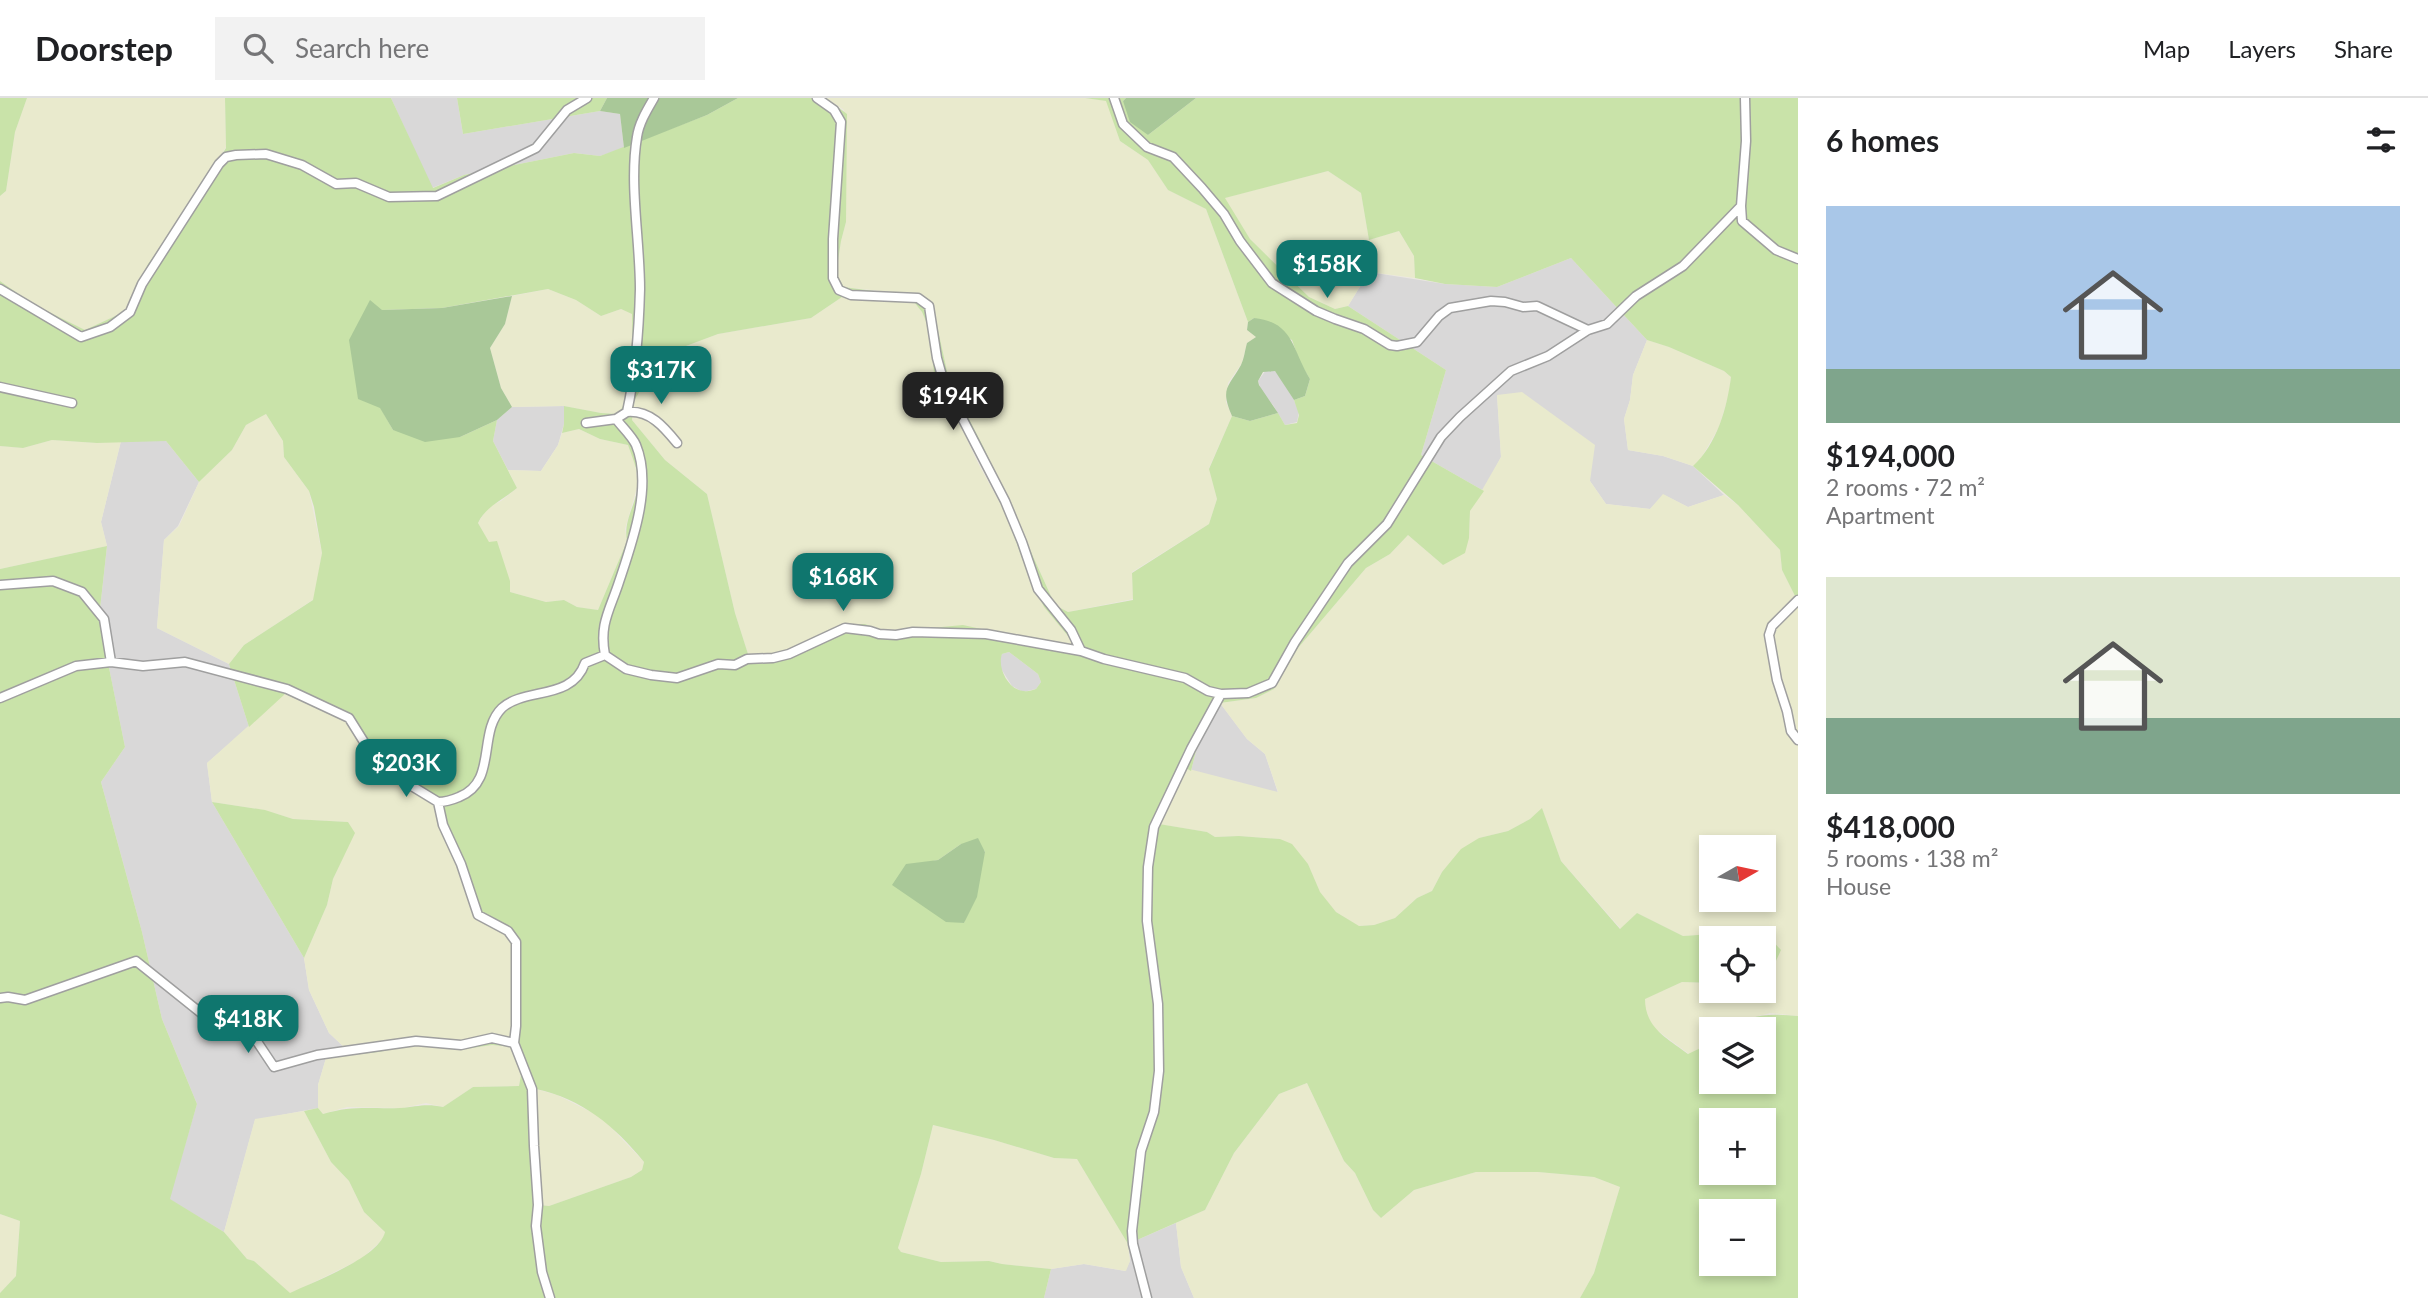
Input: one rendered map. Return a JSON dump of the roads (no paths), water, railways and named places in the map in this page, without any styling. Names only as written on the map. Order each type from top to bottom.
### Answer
[{"type":"street","points":[[0,289],[81,337],[110,327],[130,312],[142,284],[219,163],[226,157],[266,153],[302,165],[336,184],[356,183],[389,197],[437,196],[536,148],[567,110],[587,98]]},
{"type":"street","points":[[627,412],[636,371],[640,288],[635,164],[637,137],[640,124],[653,98]]},
{"type":"street","points":[[817,98],[834,110],[841,122],[833,278],[839,290],[852,295],[918,298],[929,306],[944,383],[1005,501],[1038,589],[1071,630],[1081,651]]},
{"type":"street","points":[[1114,98],[1123,124],[1147,147],[1173,158],[1188,173],[1224,214],[1240,241],[1272,283],[1316,311],[1364,329],[1390,345],[1397,346],[1416,342],[1438,316],[1450,308],[1491,301],[1523,307],[1537,306],[1588,330]]},
{"type":"street","points":[[1745,98],[1742,220],[1776,250],[1798,259]]},
{"type":"street","points":[[616,419],[635,444],[641,470],[642,498],[618,584],[607,610],[602,637],[605,655],[626,669],[677,678],[718,664],[735,665],[747,659],[789,654],[845,628],[870,631],[878,635],[913,632],[986,634],[1081,651],[1185,678],[1208,691],[1221,694],[1248,693],[1272,683],[1295,642],[1348,563],[1387,524],[1441,437],[1460,417],[1511,372],[1548,355],[1588,330],[1607,324],[1636,296],[1683,266],[1741,206]]},
{"type":"street","points":[[0,387],[72,403]]},
{"type":"street","points":[[586,423],[616,419],[632,411],[651,416],[662,424],[677,443]]},
{"type":"street","points":[[0,585],[53,581],[82,592],[104,619],[111,662]]},
{"type":"street","points":[[1798,600],[1772,626],[1769,635],[1777,680],[1791,731],[1798,740]]},
{"type":"street","points":[[0,698],[76,666],[111,662],[144,666],[185,662],[287,689],[349,718],[379,766],[438,802],[447,802],[472,792],[481,776],[493,723],[502,708],[518,700],[545,694],[575,680],[581,674],[585,663],[605,655]]},
{"type":"street","points":[[1147,1298],[1132,1231],[1141,1151],[1154,1112],[1159,1071],[1158,1004],[1147,921],[1148,867],[1154,827],[1221,694]]},
{"type":"street","points":[[438,802],[443,825],[461,864],[478,915],[508,931],[516,942],[514,1043],[532,1089],[538,1205],[536,1226],[542,1272],[550,1298]]},
{"type":"street","points":[[0,998],[24,1000],[136,961],[206,1017],[252,1034],[274,1067],[317,1055],[416,1041],[461,1045],[492,1038],[514,1043]]}]
